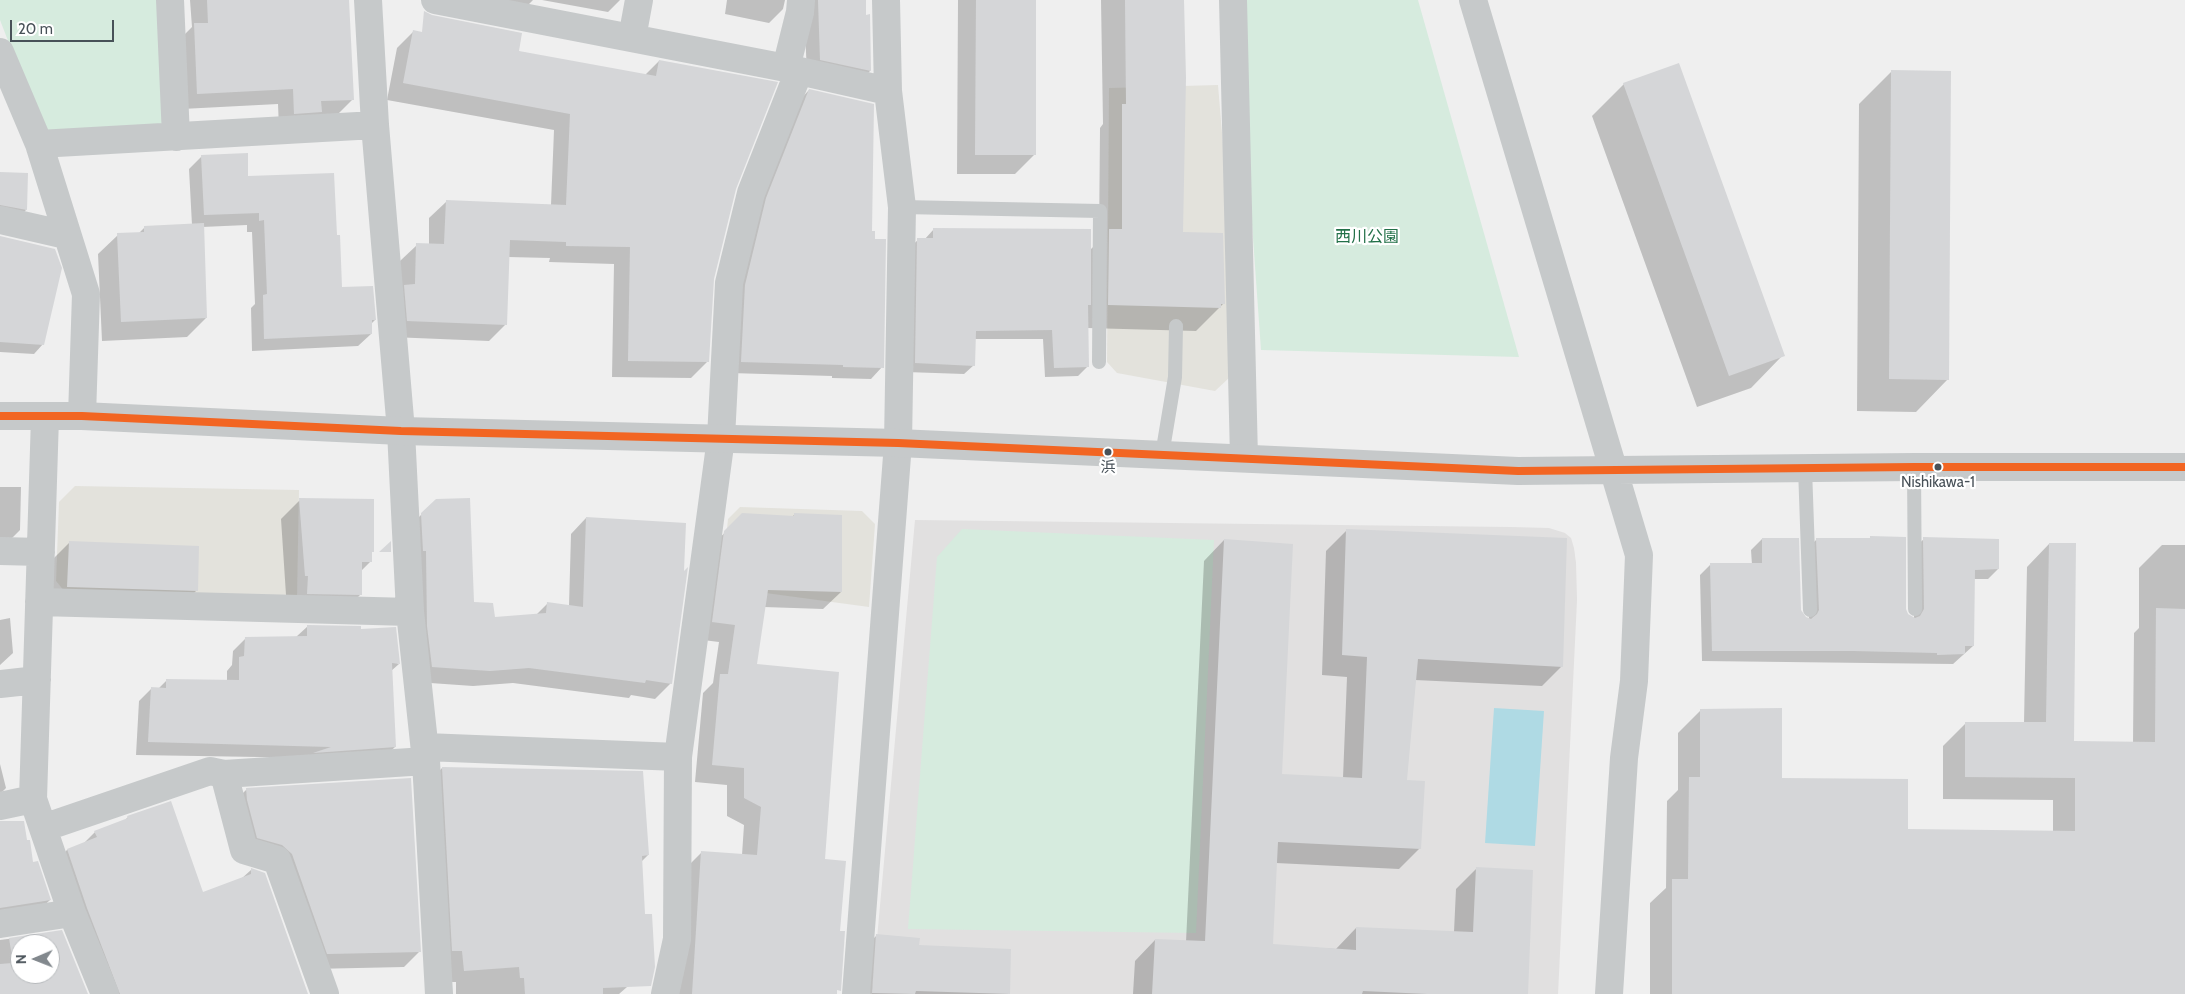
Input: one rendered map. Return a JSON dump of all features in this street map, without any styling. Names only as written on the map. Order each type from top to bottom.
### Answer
[{"type":"street","points":[[170,0],[176,137]]},
{"type":"street","points":[[368,0],[376,125],[401,431],[410,612],[425,754],[439,994]]},
{"type":"street","points":[[435,0],[548,11],[632,38],[888,91]]},
{"type":"street","points":[[632,38],[639,0]]},
{"type":"street","points":[[665,994],[677,939],[678,757],[721,438],[729,283],[752,193],[792,70],[801,0]]},
{"type":"street","points":[[856,994],[898,443],[902,207],[888,91],[886,0]]},
{"type":"street","points":[[1233,0],[1244,458]]},
{"type":"street","points":[[1473,0],[1639,555],[1634,680],[1624,758],[1609,994]]},
{"type":"street","points":[[0,52],[8,90],[39,144],[86,294],[82,416]]},
{"type":"street","points":[[39,144],[376,125]]},
{"type":"street","points":[[0,220],[66,235]]},
{"type":"street","points":[[0,416],[82,416],[401,431],[898,443],[1518,471],[1914,466],[2185,468]]},
{"type":"street","points":[[45,417],[32,799],[72,913],[105,994]]},
{"type":"street","points":[[0,551],[41,552]]},
{"type":"street","points":[[39,602],[410,612]]},
{"type":"street","points":[[0,684],[37,680]]},
{"type":"street","points":[[43,828],[210,771],[224,774],[425,754],[678,757]]},
{"type":"street","points":[[224,774],[244,850],[276,860],[325,994]]},
{"type":"street","points":[[0,806],[32,799]]},
{"type":"street","points":[[0,924],[72,913]]},
{"type":"lane","points":[[902,207],[1100,211],[1099,362]]},
{"type":"lane","points":[[1162,455],[1175,377],[1176,326]]},
{"type":"lane","points":[[1914,466],[1915,609]]},
{"type":"lane","points":[[1805,468],[1810,610]]},
{"type":"shaded area","points":[[1218,85],[1230,228],[1230,377],[1215,391],[1117,373],[1107,362],[1109,88]]},
{"type":"shaded area","points":[[75,486],[299,490],[297,599],[65,592],[56,581],[59,502]]},
{"type":"shaded area","points":[[740,507],[862,511],[875,524],[869,607],[721,587],[728,519]]},
{"type":"shaded area","points":[[915,520],[1511,527],[1549,528],[1565,533],[1571,538],[1574,548],[1577,600],[1558,994],[872,994]]},
{"type":"green space","points":[[0,0],[160,0],[166,118],[157,128],[52,134],[41,126],[0,20]]},
{"type":"green space","name":"西川公園","points":[[1236,0],[1418,0],[1519,357],[1261,350]]},
{"type":"green space","points":[[962,529],[1214,540],[1196,933],[908,929],[937,557]]},
{"type":"water","points":[[1494,708],[1544,711],[1535,846],[1485,843]]},
{"type":"building","points":[[207,0],[349,0],[354,100],[321,101],[322,112],[294,114],[293,89],[197,94],[194,23],[208,23]]},
{"type":"building","points":[[818,0],[866,0],[866,15],[870,14],[871,71],[820,60]]},
{"type":"building","points":[[976,0],[1036,0],[1036,155],[975,155]]},
{"type":"building","points":[[1125,0],[1184,0],[1186,78],[1183,232],[1223,233],[1225,304],[1221,304],[1221,308],[1108,305],[1109,229],[1122,229],[1122,104],[1126,104]]},
{"type":"building","points":[[424,11],[432,15],[522,33],[519,51],[656,76],[659,60],[778,82],[736,189],[714,279],[709,362],[628,361],[630,247],[566,246],[566,242],[510,240],[507,325],[407,321],[404,285],[415,284],[416,243],[444,244],[446,200],[566,205],[570,114],[403,83],[413,30],[422,32]]},
{"type":"building","points":[[1679,63],[1785,356],[1729,376],[1623,83]]},
{"type":"building","points":[[1891,70],[1951,71],[1949,380],[1889,379]]},
{"type":"building","points":[[809,89],[874,104],[872,231],[875,231],[875,239],[886,239],[884,368],[741,362],[745,285],[766,198]]},
{"type":"building","points":[[248,153],[248,176],[334,173],[337,235],[340,235],[342,287],[373,286],[376,320],[372,320],[372,334],[264,339],[263,295],[267,294],[264,220],[259,221],[259,213],[204,215],[201,155]]},
{"type":"building","points":[[0,172],[28,173],[27,210],[0,205]]},
{"type":"building","points":[[204,223],[207,318],[121,322],[117,233],[144,232],[144,226]]},
{"type":"building","points":[[933,228],[1091,229],[1091,305],[1088,305],[1089,367],[1054,368],[1052,330],[976,331],[975,366],[915,363],[917,238],[933,238]]},
{"type":"building","points":[[0,236],[55,249],[62,268],[44,345],[0,342]]},
{"type":"building","points":[[299,498],[374,499],[374,552],[372,552],[372,562],[362,562],[362,595],[307,594],[308,576],[305,576]]},
{"type":"building","points":[[470,498],[474,602],[493,603],[495,617],[546,613],[547,602],[583,607],[586,517],[686,523],[684,571],[688,567],[672,684],[646,680],[645,683],[529,668],[490,671],[432,667],[427,626],[426,551],[423,551],[421,513],[436,499]]},
{"type":"building","points":[[742,513],[794,516],[794,513],[842,515],[842,592],[768,590],[757,664],[839,672],[825,859],[846,861],[840,931],[845,931],[841,991],[837,990],[837,994],[692,994],[701,851],[757,855],[761,807],[744,798],[744,768],[712,765],[720,674],[728,674],[735,625],[712,622],[724,531]]},
{"type":"building","points":[[1346,529],[1567,538],[1563,667],[1418,659],[1407,780],[1425,781],[1421,849],[1278,842],[1273,944],[1356,950],[1356,927],[1473,932],[1476,867],[1533,870],[1528,994],[1427,994],[1363,991],[1362,994],[1152,994],[1155,939],[1205,941],[1224,539],[1293,544],[1282,774],[1362,778],[1367,657],[1342,655]]},
{"type":"building","points":[[1870,536],[1906,537],[1906,609],[1908,614],[1915,618],[1920,616],[1924,609],[1923,537],[1999,539],[1999,569],[1975,570],[1974,646],[1965,646],[1965,654],[1937,655],[1937,653],[1854,651],[1712,651],[1710,563],[1762,563],[1762,538],[1799,538],[1801,610],[1806,617],[1811,619],[1819,610],[1816,538],[1870,538]]},
{"type":"building","points":[[69,541],[199,546],[198,591],[67,587]]},
{"type":"building","points":[[391,541],[391,552],[379,552]]},
{"type":"building","points":[[2049,543],[2076,543],[2074,741],[2155,742],[2156,608],[2185,609],[2185,994],[1672,994],[1672,879],[1688,879],[1689,777],[1700,777],[1700,709],[1782,708],[1782,778],[1908,779],[1908,829],[2075,831],[2075,778],[1965,777],[1965,722],[2046,722]]},
{"type":"building","points":[[307,625],[361,626],[361,629],[396,627],[400,664],[392,663],[396,747],[313,753],[331,747],[148,742],[151,687],[166,688],[166,679],[239,680],[239,657],[244,656],[245,637],[307,636]]},
{"type":"building","points":[[442,767],[643,771],[649,855],[642,856],[645,914],[652,914],[655,967],[651,986],[603,988],[603,994],[525,994],[524,978],[520,978],[519,967],[464,971],[462,951],[452,951]]},
{"type":"building","points":[[411,778],[421,952],[327,954],[292,854],[282,845],[257,838],[247,800],[246,788]]},
{"type":"building","points":[[171,801],[203,892],[251,874],[251,868],[265,873],[308,994],[120,994],[67,849],[97,837],[94,831],[128,818],[127,816]]},
{"type":"building","points":[[0,821],[24,821],[27,840],[30,840],[33,862],[38,861],[51,900],[0,908]]},
{"type":"building","points":[[62,930],[88,994],[0,994],[0,964],[10,963],[10,984],[60,984],[60,934],[36,934]]},
{"type":"building","points":[[876,934],[920,938],[919,945],[1011,949],[1010,994],[916,991],[915,994],[872,993]]},
{"type":"transit line","points":[[0,416],[82,416],[401,431],[898,443],[1518,471],[1914,467],[2185,467]]},
{"type":"place","name":"浜","points":[[1108,452]]},
{"type":"place","name":"Nishikawa-1","points":[[1938,467]]}]
